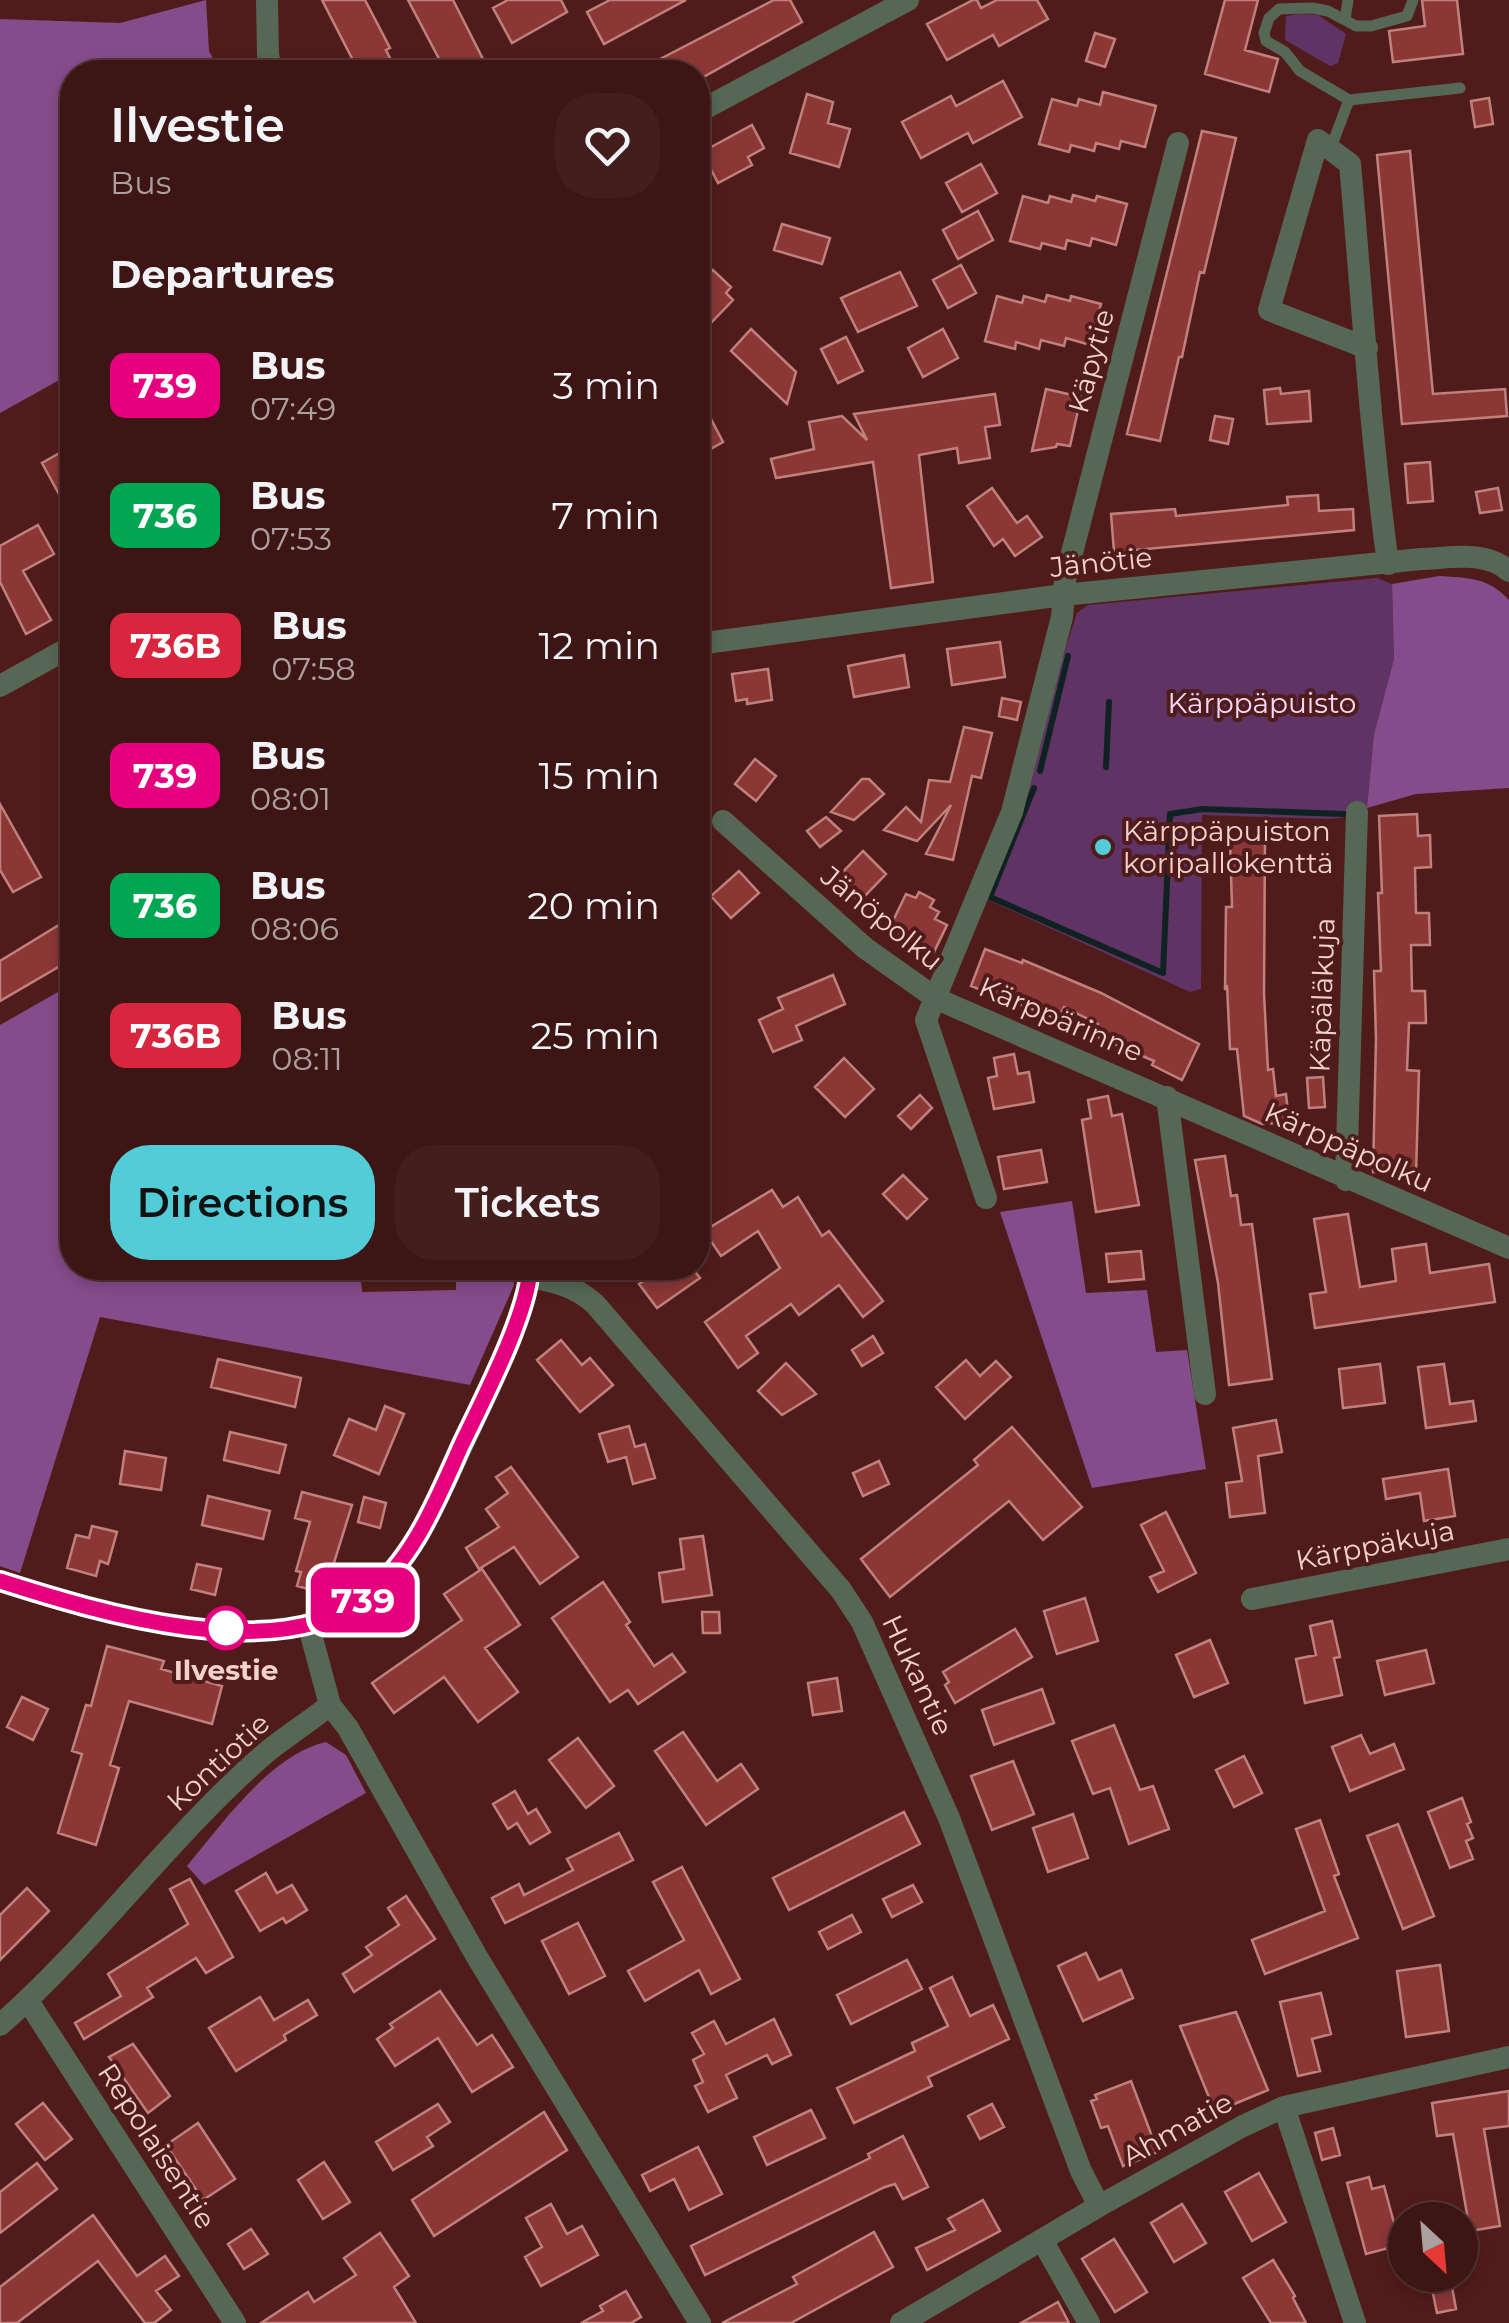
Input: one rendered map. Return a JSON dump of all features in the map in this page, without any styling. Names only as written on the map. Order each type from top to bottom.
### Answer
[{"type":"street","points":[[267,0],[271,60]]},
{"type":"street","points":[[710,106],[908,0]]},
{"type":"street","points":[[1368,348],[1269,310],[1318,140],[1350,164],[1368,348],[1388,564]]},
{"type":"street","name":"Käpytie","points":[[1063,595],[1178,143]]},
{"type":"street","name":"Jänötie","points":[[710,642],[1063,595],[1477,556],[1499,562],[1509,571]]},
{"type":"street","name":"Kärppärinne","points":[[1063,595],[1062,617],[1012,812],[937,999],[1167,1096]]},
{"type":"street","points":[[0,686],[60,653]]},
{"type":"street","name":"Käpäläkuja","points":[[1346,1180],[1357,812]]},
{"type":"street","name":"Jänöpolku","points":[[723,821],[865,948],[937,999],[926,1020],[986,1198]]},
{"type":"street","points":[[1167,1096],[1206,1394]]},
{"type":"street","name":"Kärppäpolku","points":[[1167,1096],[1346,1180],[1509,1248]]},
{"type":"street","points":[[0,1580],[89,1608],[148,1621],[272,1632],[309,1627],[364,1599],[401,1560],[424,1527],[494,1374],[527,1280]]},
{"type":"street","name":"Hukantie","points":[[553,1280],[580,1291],[595,1304],[842,1590],[862,1622],[949,1818],[1080,2170],[1100,2206]]},
{"type":"street","name":"Kärppäkuja","points":[[1252,1600],[1509,1549]]},
{"type":"street","points":[[309,1627],[330,1706],[348,1728],[477,1957],[700,2323]]},
{"type":"street","name":"Kontiotie","points":[[0,2025],[28,2001],[170,1848],[268,1751],[330,1706]]},
{"type":"street","name":"Repolaisentie","points":[[28,2001],[234,2323]]},
{"type":"street","name":"Ahmatie","points":[[901,2323],[1100,2206],[1242,2126],[1284,2107],[1509,2056]]},
{"type":"street","points":[[1284,2107],[1356,2323]]},
{"type":"street","points":[[1042,2240],[1088,2323]]},
{"type":"lane","points":[[1345,20],[1348,0]]},
{"type":"lane","points":[[1413,0],[1407,16],[1356,26],[1328,11],[1279,9],[1268,18],[1264,34],[1266,41],[1286,52],[1300,70],[1350,100],[1460,88]]},
{"type":"lane","points":[[1330,150],[1350,100]]},
{"type":"green space","points":[[1318,15],[1346,34],[1338,63],[1330,66],[1285,40],[1286,16]]},
{"type":"green space","name":"Kärppäpuisto","points":[[1377,578],[1392,584],[1394,659],[1374,734],[1367,808],[1328,819],[1202,815],[1201,989],[1190,992],[984,898],[1077,613],[1088,605]]},
{"type":"shaded area","points":[[206,0],[209,51],[214,60],[60,60],[60,380],[0,413],[0,19],[120,23]]},
{"type":"shaded area","points":[[1439,576],[1485,583],[1509,600],[1509,788],[1416,794],[1367,808],[1374,734],[1394,659],[1392,584]]},
{"type":"shaded area","points":[[60,991],[60,1280],[361,1280],[362,1292],[456,1290],[456,1280],[514,1280],[470,1385],[100,1317],[20,1573],[0,1566],[0,1025]]},
{"type":"shaded area","points":[[1072,1201],[1086,1293],[1147,1290],[1156,1352],[1187,1350],[1206,1469],[1092,1488],[1000,1212]]},
{"type":"shaded area","points":[[326,1742],[346,1755],[366,1793],[204,1885],[187,1866],[232,1811],[286,1761]]},
{"type":"building","points":[[322,0],[365,0],[390,48],[386,50],[391,60],[353,60]]},
{"type":"building","points":[[408,0],[453,0],[483,60],[440,60]]},
{"type":"building","points":[[508,0],[561,0],[567,12],[512,43],[493,8]]},
{"type":"building","points":[[610,0],[686,0],[604,44],[587,12]]},
{"type":"building","points":[[774,0],[790,0],[802,22],[710,73],[710,60],[658,60]]},
{"type":"building","points":[[973,0],[981,8],[997,0],[1037,0],[1048,19],[999,46],[993,35],[947,60],[927,24]]},
{"type":"building","points":[[1225,0],[1258,0],[1245,50],[1278,59],[1269,92],[1205,74]]},
{"type":"building","points":[[1422,0],[1457,0],[1463,54],[1393,62],[1389,31],[1425,26]]},
{"type":"building","points":[[1095,33],[1115,39],[1105,67],[1086,61]]},
{"type":"building","points":[[1003,81],[1022,117],[973,143],[968,133],[921,158],[902,122],[951,96],[956,106]]},
{"type":"building","points":[[1103,92],[1156,106],[1145,147],[1121,141],[1119,149],[1096,143],[1094,151],[1071,145],[1069,152],[1039,144],[1052,99],[1077,106],[1079,99],[1100,105]]},
{"type":"building","points":[[807,94],[833,102],[828,123],[850,129],[839,167],[790,153]]},
{"type":"building","points":[[1489,98],[1493,124],[1475,127],[1471,101]]},
{"type":"building","points":[[752,125],[764,148],[748,157],[752,165],[718,183],[710,168],[710,148]]},
{"type":"building","points":[[1202,131],[1236,138],[1160,441],[1127,434]]},
{"type":"building","points":[[1410,151],[1433,394],[1505,389],[1507,416],[1402,424],[1377,155]]},
{"type":"building","points":[[981,164],[997,193],[962,212],[946,183]]},
{"type":"building","points":[[1073,195],[1127,204],[1116,245],[1092,238],[1090,246],[1067,240],[1065,249],[1042,243],[1040,249],[1010,241],[1023,196],[1048,203],[1050,196],[1071,202]]},
{"type":"building","points":[[978,211],[993,240],[958,259],[943,230]]},
{"type":"building","points":[[782,224],[830,238],[822,264],[774,250]]},
{"type":"building","points":[[961,265],[976,293],[948,308],[933,280]]},
{"type":"building","points":[[713,270],[731,287],[726,293],[733,300],[710,324]]},
{"type":"building","points":[[900,272],[917,306],[858,332],[841,298]]},
{"type":"building","points":[[1047,295],[1101,304],[1090,345],[1066,338],[1064,346],[1041,340],[1039,349],[1016,342],[1015,349],[985,341],[997,296],[1022,303],[1024,296],[1045,302]]},
{"type":"building","points":[[751,329],[796,372],[787,404],[731,351]]},
{"type":"building","points":[[943,329],[958,358],[923,377],[908,348]]},
{"type":"building","points":[[846,337],[863,371],[838,383],[821,349]]},
{"type":"building","points":[[1280,388],[1281,394],[1309,391],[1311,421],[1267,424],[1264,390]]},
{"type":"building","points":[[1046,389],[1081,397],[1070,446],[1057,444],[1032,451]]},
{"type":"building","points":[[995,394],[1000,425],[985,427],[990,458],[959,463],[957,448],[919,455],[933,582],[891,588],[873,462],[776,478],[771,459],[814,449],[809,422],[842,416],[867,440],[854,414]]},
{"type":"building","points":[[1215,416],[1233,419],[1228,444],[1210,440]]},
{"type":"building","points":[[710,417],[723,442],[710,449]]},
{"type":"building","points":[[60,453],[60,496],[42,463]]},
{"type":"building","points":[[1430,462],[1433,501],[1408,503],[1405,464]]},
{"type":"building","points":[[992,488],[1017,523],[1027,516],[1042,537],[1015,556],[1003,539],[994,546],[967,506]]},
{"type":"building","points":[[1498,488],[1502,510],[1480,513],[1476,492]]},
{"type":"building","points":[[1318,495],[1319,511],[1353,509],[1354,530],[1114,552],[1111,514],[1175,509],[1176,516],[1288,505],[1287,497]]},
{"type":"building","points":[[38,525],[54,554],[23,571],[51,620],[26,634],[0,582],[0,546]]},
{"type":"building","points":[[1000,642],[1005,677],[952,685],[947,649]]},
{"type":"building","points":[[904,655],[909,687],[854,697],[848,666]]},
{"type":"building","points":[[768,669],[772,700],[747,704],[747,699],[736,701],[732,674]]},
{"type":"building","points":[[1002,698],[1021,702],[1017,720],[999,716]]},
{"type":"building","points":[[964,727],[992,733],[981,778],[972,776],[953,860],[926,854],[951,805],[917,841],[884,830],[906,807],[921,822],[929,780],[950,782]]},
{"type":"building","points":[[755,759],[776,776],[756,801],[735,784]]},
{"type":"building","points":[[862,779],[869,779],[884,794],[854,820],[831,812]]},
{"type":"building","points":[[0,804],[41,877],[13,892],[0,870]]},
{"type":"building","points":[[1417,814],[1418,836],[1430,835],[1431,867],[1415,868],[1416,913],[1429,913],[1430,945],[1411,945],[1412,991],[1425,991],[1426,1023],[1409,1023],[1407,1070],[1419,1071],[1416,1174],[1373,1172],[1374,971],[1381,971],[1379,816]]},
{"type":"building","points":[[826,817],[841,831],[820,847],[807,831]]},
{"type":"building","points":[[1265,839],[1264,994],[1268,1070],[1273,1069],[1276,1096],[1286,1094],[1289,1122],[1262,1124],[1244,1116],[1237,1049],[1230,1049],[1227,985],[1225,990],[1226,907],[1232,907],[1230,840]]},
{"type":"building","points":[[863,851],[886,874],[860,901],[836,879]]},
{"type":"building","points":[[739,871],[759,893],[731,918],[711,896]]},
{"type":"building","points":[[919,892],[934,900],[930,907],[939,912],[935,919],[947,925],[934,952],[899,935],[902,930],[891,925],[906,894],[916,898]]},
{"type":"building","points":[[60,924],[60,966],[0,1001],[0,961]]},
{"type":"building","points":[[985,949],[1022,963],[1023,960],[1101,993],[1199,1044],[1182,1080],[1152,1065],[1154,1061],[1093,1035],[1098,1024],[1064,1007],[1058,1019],[971,986]]},
{"type":"building","points":[[833,975],[845,1004],[796,1026],[802,1040],[773,1052],[759,1020],[783,1009],[778,998]]},
{"type":"building","points":[[1014,1054],[1018,1074],[1029,1072],[1034,1102],[994,1109],[988,1078],[997,1076],[994,1058]]},
{"type":"building","points":[[844,1058],[874,1089],[845,1117],[815,1087]]},
{"type":"building","points":[[1323,1077],[1325,1107],[1309,1108],[1307,1078]]},
{"type":"building","points":[[920,1095],[932,1108],[911,1129],[898,1116]]},
{"type":"building","points":[[1108,1096],[1112,1116],[1122,1114],[1139,1205],[1096,1212],[1082,1120],[1091,1118],[1088,1100]]},
{"type":"building","points":[[1041,1150],[1047,1182],[1004,1189],[998,1157]]},
{"type":"building","points":[[1225,1156],[1231,1196],[1237,1195],[1241,1225],[1252,1224],[1272,1379],[1229,1385],[1218,1283],[1195,1160]]},
{"type":"building","points":[[903,1175],[927,1199],[907,1219],[883,1194]]},
{"type":"building","points":[[772,1190],[783,1207],[798,1197],[822,1236],[829,1231],[883,1301],[863,1317],[839,1285],[799,1315],[791,1304],[746,1336],[758,1353],[738,1368],[705,1322],[780,1268],[758,1231],[721,1256],[710,1240],[710,1227]]},
{"type":"building","points":[[1348,1214],[1360,1287],[1396,1281],[1392,1249],[1426,1244],[1430,1273],[1489,1264],[1495,1302],[1315,1328],[1310,1294],[1326,1292],[1314,1219]]},
{"type":"building","points":[[1141,1251],[1144,1279],[1109,1282],[1106,1254]]},
{"type":"building","points":[[645,1280],[697,1280],[657,1308],[639,1284]]},
{"type":"building","points":[[873,1336],[883,1353],[862,1366],[852,1350]]},
{"type":"building","points":[[561,1340],[582,1365],[590,1358],[613,1385],[580,1412],[537,1360]]},
{"type":"building","points":[[218,1359],[301,1378],[295,1407],[211,1387]]},
{"type":"building","points":[[966,1360],[980,1376],[996,1361],[1011,1377],[965,1419],[936,1387]]},
{"type":"building","points":[[786,1363],[816,1394],[782,1415],[758,1391]]},
{"type":"building","points":[[1380,1364],[1385,1403],[1343,1408],[1339,1369]]},
{"type":"building","points":[[1444,1364],[1450,1404],[1473,1401],[1476,1421],[1426,1428],[1418,1367]]},
{"type":"building","points":[[385,1406],[404,1414],[379,1474],[334,1455],[349,1419],[376,1430]]},
{"type":"building","points":[[1276,1420],[1282,1452],[1258,1456],[1265,1513],[1230,1517],[1226,1483],[1242,1481],[1233,1428]]},
{"type":"building","points":[[629,1426],[635,1447],[645,1444],[655,1478],[633,1484],[626,1457],[608,1462],[599,1434]]},
{"type":"building","points":[[1012,1427],[1082,1507],[1043,1540],[1009,1501],[890,1597],[861,1559],[978,1465],[974,1460]]},
{"type":"building","points":[[230,1432],[286,1445],[279,1473],[224,1460]]},
{"type":"building","points":[[125,1451],[166,1458],[161,1490],[120,1484]]},
{"type":"building","points":[[879,1461],[889,1484],[863,1496],[853,1473]]},
{"type":"building","points":[[511,1467],[578,1557],[540,1584],[514,1547],[479,1569],[466,1548],[499,1527],[486,1509],[508,1493],[496,1477]]},
{"type":"building","points":[[1448,1469],[1455,1516],[1424,1521],[1420,1493],[1386,1499],[1383,1479]]},
{"type":"building","points":[[302,1492],[352,1505],[328,1582],[318,1579],[315,1591],[297,1586],[301,1572],[296,1571],[310,1522],[295,1518]]},
{"type":"building","points":[[208,1496],[270,1511],[263,1539],[202,1525]]},
{"type":"building","points":[[364,1497],[386,1503],[380,1528],[358,1522]]},
{"type":"building","points":[[1166,1512],[1196,1573],[1158,1592],[1150,1577],[1164,1571],[1141,1525]]},
{"type":"building","points":[[92,1526],[117,1532],[108,1564],[100,1561],[96,1576],[67,1568],[76,1535],[89,1538]]},
{"type":"building","points":[[703,1536],[712,1595],[663,1602],[659,1573],[684,1569],[680,1539]]},
{"type":"building","points":[[197,1564],[221,1569],[215,1595],[191,1589]]},
{"type":"building","points":[[482,1569],[520,1625],[485,1648],[518,1692],[478,1722],[444,1677],[394,1713],[372,1683],[462,1620],[444,1594]]},
{"type":"building","points":[[603,1582],[654,1666],[672,1654],[685,1672],[638,1704],[628,1690],[610,1702],[552,1618]]},
{"type":"building","points":[[1085,1598],[1098,1641],[1057,1654],[1044,1611]]},
{"type":"building","points":[[702,1612],[719,1612],[720,1633],[703,1633]]},
{"type":"building","points":[[1332,1621],[1340,1657],[1334,1658],[1342,1695],[1305,1703],[1296,1659],[1316,1655],[1310,1626]]},
{"type":"building","points":[[1015,1629],[1032,1657],[955,1703],[943,1672]]},
{"type":"building","points":[[1210,1640],[1228,1683],[1194,1697],[1176,1655]]},
{"type":"building","points":[[107,1646],[164,1661],[161,1669],[222,1686],[212,1724],[129,1701],[110,1765],[119,1768],[96,1845],[58,1833],[82,1754],[72,1751],[86,1705],[91,1706]]},
{"type":"building","points":[[1426,1650],[1434,1683],[1385,1695],[1377,1661]]},
{"type":"building","points":[[837,1678],[842,1711],[813,1715],[808,1683]]},
{"type":"building","points":[[1042,1689],[1054,1723],[994,1745],[982,1710]]},
{"type":"building","points":[[22,1697],[48,1709],[33,1740],[7,1727]]},
{"type":"building","points":[[1114,1725],[1140,1790],[1153,1786],[1169,1829],[1129,1844],[1110,1788],[1093,1794],[1072,1741]]},
{"type":"building","points":[[683,1732],[717,1781],[741,1764],[758,1789],[706,1825],[655,1751]]},
{"type":"building","points":[[1361,1735],[1370,1754],[1394,1744],[1404,1769],[1350,1791],[1332,1747]]},
{"type":"building","points":[[578,1738],[614,1786],[586,1808],[549,1760]]},
{"type":"building","points":[[1244,1756],[1262,1793],[1234,1807],[1216,1770]]},
{"type":"building","points":[[1013,1761],[1034,1814],[992,1830],[971,1776]]},
{"type":"building","points":[[515,1791],[528,1814],[536,1809],[550,1832],[530,1844],[517,1823],[508,1829],[493,1804]]},
{"type":"building","points":[[1462,1798],[1471,1822],[1467,1824],[1473,1838],[1466,1841],[1473,1859],[1450,1868],[1428,1812]]},
{"type":"building","points":[[904,1812],[920,1844],[789,1910],[773,1878]]},
{"type":"building","points":[[1073,1814],[1088,1858],[1048,1872],[1033,1828]]},
{"type":"building","points":[[1320,1820],[1339,1874],[1334,1876],[1358,1938],[1265,1974],[1252,1940],[1325,1911],[1296,1829]]},
{"type":"building","points":[[1398,1824],[1434,1916],[1403,1929],[1367,1836]]},
{"type":"building","points":[[619,1833],[633,1860],[505,1923],[492,1898],[519,1884],[524,1895],[573,1870],[567,1859]]},
{"type":"building","points":[[682,1867],[740,1979],[711,1994],[699,1970],[645,2001],[628,1971],[684,1940],[653,1882]]},
{"type":"building","points":[[266,1873],[277,1893],[292,1885],[307,1910],[286,1923],[283,1918],[260,1931],[236,1891]]},
{"type":"building","points":[[190,1879],[233,1957],[206,1973],[196,1958],[147,1988],[153,1997],[84,2039],[75,2023],[121,1996],[108,1974],[188,1924],[170,1889]]},
{"type":"building","points":[[913,1885],[922,1902],[892,1917],[883,1899]]},
{"type":"building","points":[[27,1888],[49,1911],[0,1960],[0,1915]]},
{"type":"building","points":[[406,1896],[435,1939],[354,1992],[343,1974],[372,1955],[366,1947],[399,1925],[388,1908]]},
{"type":"building","points":[[852,1915],[861,1932],[828,1949],[819,1932]]},
{"type":"building","points":[[578,1923],[605,1976],[569,1994],[542,1941]]},
{"type":"building","points":[[1086,1953],[1099,1980],[1121,1970],[1133,1998],[1083,2021],[1058,1966]]},
{"type":"building","points":[[907,1960],[922,1989],[851,2024],[837,1995]]},
{"type":"building","points":[[1440,1965],[1449,2031],[1406,2037],[1397,1971]]},
{"type":"building","points":[[952,1977],[970,2016],[993,2005],[1009,2039],[928,2077],[932,2086],[854,2123],[837,2088],[915,2051],[912,2043],[948,2026],[930,1988]]},
{"type":"building","points":[[440,1991],[477,2045],[492,2035],[513,2067],[472,2092],[438,2038],[395,2066],[377,2039],[393,2028],[390,2024]]},
{"type":"building","points":[[1321,1993],[1331,2034],[1312,2039],[1320,2071],[1298,2076],[1280,2002]]},
{"type":"building","points":[[260,1997],[274,2020],[308,2000],[317,2015],[236,2071],[209,2028]]},
{"type":"building","points":[[1236,2012],[1268,2090],[1215,2112],[1180,2026]]},
{"type":"building","points":[[774,2019],[791,2055],[772,2064],[767,2055],[726,2075],[737,2098],[708,2112],[695,2086],[703,2082],[693,2060],[704,2054],[692,2033],[714,2021],[726,2044]]},
{"type":"building","points":[[133,2044],[170,2096],[148,2113],[109,2057]]},
{"type":"building","points":[[1131,2081],[1158,2152],[1123,2166],[1108,2126],[1101,2128],[1091,2101],[1097,2099],[1095,2095]]},
{"type":"building","points":[[1509,2091],[1509,2126],[1484,2129],[1500,2226],[1478,2230],[1478,2202],[1465,2202],[1453,2134],[1437,2136],[1432,2103]]},
{"type":"building","points":[[43,2103],[72,2139],[45,2160],[16,2124]]},
{"type":"building","points":[[438,2104],[450,2122],[427,2137],[433,2146],[393,2170],[376,2142]]},
{"type":"building","points":[[992,2104],[1004,2127],[980,2139],[968,2116]]},
{"type":"building","points":[[811,2110],[825,2138],[767,2165],[754,2137]]},
{"type":"building","points":[[544,2112],[567,2150],[434,2236],[412,2200]]},
{"type":"building","points":[[198,2123],[235,2179],[203,2200],[166,2145]]},
{"type":"building","points":[[1333,2128],[1340,2155],[1322,2160],[1315,2133]]},
{"type":"building","points":[[903,2136],[928,2187],[903,2199],[895,2184],[885,2187],[705,2275],[691,2246],[870,2158],[868,2154]]},
{"type":"building","points":[[698,2147],[722,2194],[689,2210],[674,2179],[650,2191],[642,2175]]},
{"type":"building","points":[[324,2162],[350,2202],[323,2219],[298,2180]]},
{"type":"building","points":[[37,2163],[57,2189],[0,2233],[0,2192]]},
{"type":"building","points":[[1259,2173],[1286,2222],[1252,2241],[1225,2192]]},
{"type":"building","points":[[1369,2177],[1372,2189],[1384,2186],[1388,2202],[1388,2248],[1366,2254],[1347,2183]]},
{"type":"building","points":[[983,2200],[1000,2231],[927,2270],[916,2248],[955,2230],[948,2219]]},
{"type":"building","points":[[551,2204],[567,2234],[582,2226],[598,2255],[541,2286],[525,2257],[542,2247],[526,2218]]},
{"type":"building","points":[[1182,2204],[1206,2243],[1174,2262],[1151,2223]]},
{"type":"building","points":[[93,2215],[137,2276],[165,2256],[179,2276],[156,2291],[171,2310],[154,2323],[145,2323],[98,2261],[17,2323],[0,2323],[0,2287]]},
{"type":"building","points":[[251,2229],[268,2254],[244,2269],[228,2244]]},
{"type":"building","points":[[874,2232],[893,2267],[791,2323],[722,2323],[797,2284],[793,2277]]},
{"type":"building","points":[[380,2233],[409,2276],[394,2287],[416,2323],[261,2323],[308,2292],[314,2302],[356,2275],[344,2258]]},
{"type":"building","points":[[1114,2239],[1147,2292],[1115,2312],[1082,2259]]},
{"type":"building","points":[[1273,2260],[1306,2323],[1271,2323],[1243,2278]]},
{"type":"building","points":[[626,2291],[641,2317],[631,2323],[581,2323],[603,2311],[600,2306]]},
{"type":"building","points":[[1433,2292],[1453,2292],[1456,2309],[1437,2313]]},
{"type":"building","points":[[1058,2302],[1069,2323],[1021,2323]]},
{"type":"waterway","points":[[1040,771],[1068,656]]},
{"type":"waterway","points":[[1106,767],[1109,702]]},
{"type":"waterway","points":[[1034,788],[990,897],[1163,973],[1170,814],[1203,809],[1344,814]]},
{"type":"bus line","name":"739","points":[[0,1581],[89,1608],[148,1621],[206,1627],[272,1632],[309,1627],[341,1613],[382,1582],[424,1527],[494,1374],[529,1280]]},
{"type":"place","name":"Kärppäpuiston koripallokenttä","points":[[1103,847]]},
{"type":"place","name":"Ilvestie","points":[[226,1628]]}]
